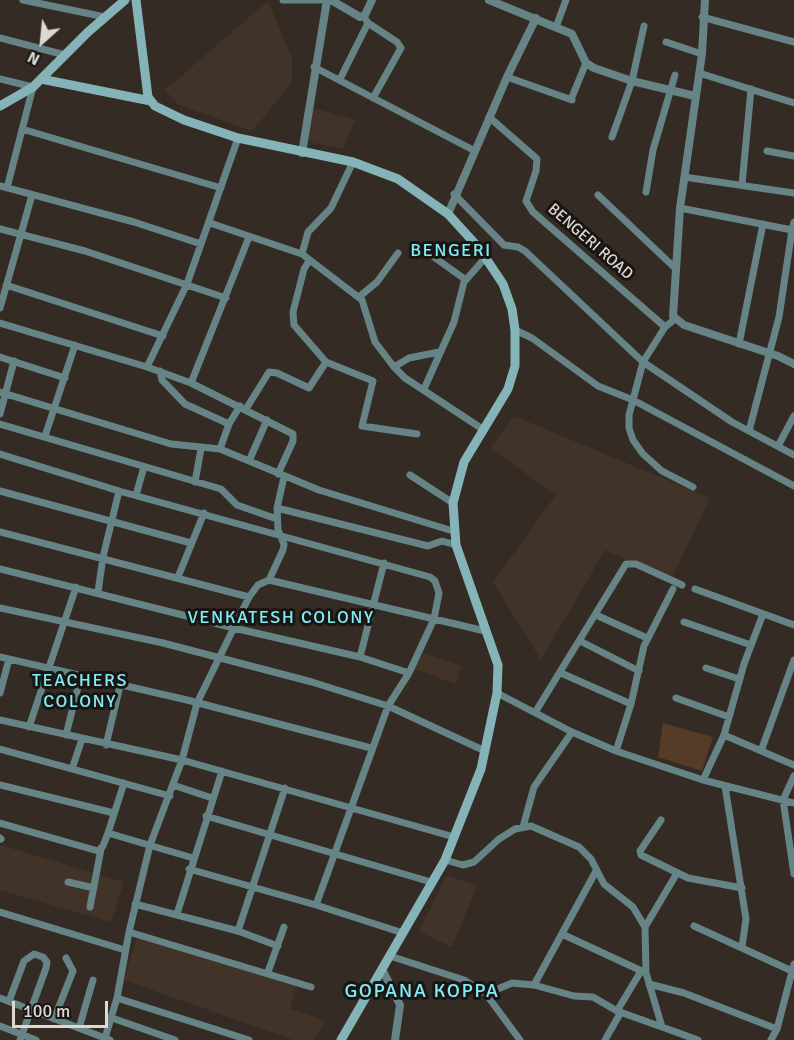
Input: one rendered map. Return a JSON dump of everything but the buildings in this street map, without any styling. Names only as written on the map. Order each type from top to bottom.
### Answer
[{"type":"main road","points":[[0,106],[33,87],[125,0]]},
{"type":"main road","points":[[136,0],[148,97],[151,101]]},
{"type":"main road","points":[[41,79],[151,101],[184,120],[238,138],[352,162],[398,179],[448,214],[486,257],[503,284],[512,309],[515,330],[514,366],[510,382],[504,400],[461,469],[453,503],[453,531],[456,545],[498,665],[497,693],[481,769],[445,860],[341,1040]]},
{"type":"street","points":[[23,0],[105,17]]},
{"type":"street","points":[[283,0],[321,0]]},
{"type":"street","points":[[302,153],[314,67],[327,0]]},
{"type":"street","points":[[331,0],[365,20],[397,42],[401,48],[373,98]]},
{"type":"street","points":[[340,79],[372,0]]},
{"type":"street","points":[[489,0],[572,34],[586,63],[594,68],[632,81],[695,96]]},
{"type":"street","points":[[556,27],[566,0]]},
{"type":"street","points":[[705,0],[702,17],[702,54],[680,208],[672,312],[675,320],[794,364]]},
{"type":"street","points":[[702,17],[794,42]]},
{"type":"street","points":[[448,214],[454,195],[489,117],[536,18]]},
{"type":"street","points":[[612,137],[632,81],[644,26]]},
{"type":"street","points":[[0,38],[65,55]]},
{"type":"street","points":[[666,42],[702,54]]},
{"type":"street","points":[[507,77],[572,99],[586,63]]},
{"type":"street","points":[[314,67],[475,151]]},
{"type":"street","points":[[699,73],[794,103]]},
{"type":"street","points":[[646,192],[653,150],[675,75]]},
{"type":"street","points":[[0,79],[33,87],[4,187],[134,222],[201,244]]},
{"type":"street","points":[[742,185],[751,89]]},
{"type":"street","name":"BENGERI ROAD","points":[[489,117],[537,159],[537,171],[526,201],[533,212],[665,327]]},
{"type":"street","points":[[22,129],[221,188]]},
{"type":"street","points":[[147,367],[187,284],[210,224],[238,138]]},
{"type":"street","points":[[767,151],[794,156]]},
{"type":"street","points":[[302,254],[308,232],[331,208],[352,162]]},
{"type":"street","points":[[684,177],[794,193]]},
{"type":"street","points":[[0,308],[32,195]]},
{"type":"street","points":[[454,195],[504,245],[518,247],[525,251],[643,362],[749,431],[794,455]]},
{"type":"street","points":[[598,195],[676,269]]},
{"type":"street","points":[[680,208],[763,224],[793,226],[779,317],[749,431]]},
{"type":"street","points":[[210,224],[302,254],[359,297],[369,315],[375,342],[394,367],[484,430]]},
{"type":"street","points":[[739,344],[763,224]]},
{"type":"street","points":[[0,229],[85,251],[226,298]]},
{"type":"street","points":[[191,383],[249,237]]},
{"type":"street","points":[[359,297],[377,282],[398,252]]},
{"type":"street","points":[[430,255],[466,280]]},
{"type":"street","points":[[424,389],[454,322],[466,280],[486,257]]},
{"type":"street","points":[[309,261],[304,269],[293,320],[294,325],[326,362],[373,381],[362,426],[417,434]]},
{"type":"street","points":[[6,285],[163,336]]},
{"type":"street","points":[[675,320],[665,327],[643,362],[629,415],[633,440],[643,454],[662,471],[693,486]]},
{"type":"street","points":[[0,323],[160,371],[243,408],[294,436],[281,476],[277,508],[283,550],[269,580]]},
{"type":"street","points":[[515,330],[532,338],[598,386],[633,400],[794,486]]},
{"type":"street","points":[[45,436],[75,345]]},
{"type":"street","points":[[394,367],[409,358],[439,352]]},
{"type":"street","points":[[0,357],[65,378]]},
{"type":"street","points":[[0,414],[3,392],[14,361]]},
{"type":"street","points":[[220,449],[229,424],[269,372],[283,375],[309,388],[326,362]]},
{"type":"street","points":[[160,371],[162,380],[185,404],[229,424]]},
{"type":"street","points":[[3,392],[171,444],[201,449],[220,449],[281,476],[453,531]]},
{"type":"street","points":[[778,446],[794,416]]},
{"type":"street","points":[[249,461],[267,420]]},
{"type":"street","points":[[0,423],[220,489],[237,505],[277,519]]},
{"type":"street","points":[[195,482],[201,449]]},
{"type":"street","points":[[0,454],[119,491],[384,563],[435,580],[439,593],[434,619],[409,673],[388,706],[316,905]]},
{"type":"street","points":[[136,495],[144,467]]},
{"type":"street","points":[[410,476],[453,503]]},
{"type":"street","points":[[0,491],[191,543]]},
{"type":"street","points":[[98,592],[110,521],[119,491]]},
{"type":"street","points":[[277,508],[428,546],[442,541],[456,545]]},
{"type":"street","points":[[178,577],[204,513]]},
{"type":"street","points":[[0,532],[103,556],[249,597]]},
{"type":"street","points":[[536,711],[628,562],[673,579],[682,585]]},
{"type":"street","points":[[360,657],[384,563]]},
{"type":"street","points":[[0,569],[360,657],[409,673]]},
{"type":"street","points":[[0,998],[108,1039],[125,950],[150,845],[182,760],[197,703],[249,597],[260,583],[269,580],[485,631]]},
{"type":"street","points":[[29,727],[46,669],[76,587]]},
{"type":"street","points":[[616,750],[631,704],[647,638],[673,589]]},
{"type":"street","points":[[695,590],[794,625]]},
{"type":"street","points":[[0,608],[163,643],[312,682],[388,706],[485,751]]},
{"type":"street","points":[[703,780],[724,735],[740,679],[763,614]]},
{"type":"street","points":[[596,615],[647,638]]},
{"type":"street","points":[[684,622],[751,645]]},
{"type":"street","points":[[580,641],[639,671]]},
{"type":"street","points":[[0,657],[197,703],[371,748]]},
{"type":"street","points":[[0,693],[9,659]]},
{"type":"street","points":[[761,751],[794,660]]},
{"type":"street","points":[[706,668],[740,679]]},
{"type":"street","points":[[561,673],[631,704]]},
{"type":"street","points":[[66,735],[81,675]]},
{"type":"street","points":[[106,745],[120,686]]},
{"type":"street","points":[[497,693],[536,711],[572,732],[616,750],[703,780],[794,804]]},
{"type":"street","points":[[676,698],[729,717]]},
{"type":"street","points":[[0,720],[182,760],[454,837]]},
{"type":"street","points":[[523,826],[534,787],[572,732]]},
{"type":"street","points":[[724,735],[794,765]]},
{"type":"street","points":[[72,769],[82,739]]},
{"type":"street","points":[[0,748],[170,796]]},
{"type":"street","points":[[177,914],[189,869],[222,771]]},
{"type":"street","points":[[794,777],[783,800],[794,874]]},
{"type":"street","points":[[90,906],[101,849],[124,783]]},
{"type":"street","points":[[0,785],[114,813]]},
{"type":"street","points":[[173,785],[212,798]]},
{"type":"street","points":[[725,786],[742,888],[746,927],[742,947]]},
{"type":"street","points":[[238,931],[285,788]]},
{"type":"street","points":[[206,816],[431,882]]},
{"type":"street","points":[[661,820],[640,853],[677,873],[742,888]]},
{"type":"street","points":[[0,823],[90,849],[101,849]]},
{"type":"street","points":[[445,860],[463,865],[474,862],[499,839],[523,826],[531,826],[579,847],[591,859],[596,871],[610,890],[633,907],[645,927]]},
{"type":"street","points":[[108,833],[193,858]]},
{"type":"street","points":[[189,869],[316,905],[403,933]]},
{"type":"street","points":[[534,985],[596,871]]},
{"type":"street","points":[[662,1027],[644,972],[645,927],[677,873]]},
{"type":"street","points":[[68,882],[93,888]]},
{"type":"street","points":[[135,904],[238,931],[278,946]]},
{"type":"street","points":[[0,912],[125,950]]},
{"type":"street","points":[[694,926],[793,967],[777,1029],[771,1040]]},
{"type":"street","points":[[268,972],[284,927]]},
{"type":"street","points":[[129,932],[268,972],[311,987]]},
{"type":"street","points":[[562,934],[644,972]]},
{"type":"street","points":[[9,1001],[24,961],[29,956],[39,955],[47,962],[21,1037]]},
{"type":"street","points":[[390,956],[464,980],[486,994],[520,1040]]},
{"type":"street","points":[[54,1019],[73,971],[66,958]]},
{"type":"street","points":[[382,969],[400,1005],[395,1040]]},
{"type":"street","points":[[605,1040],[644,972]]},
{"type":"street","points":[[79,1028],[93,980]]},
{"type":"street","points":[[486,994],[512,983],[534,985],[574,996],[593,997],[619,1012],[698,1040]]},
{"type":"street","points":[[649,984],[684,993],[777,1029]]},
{"type":"street","points":[[117,998],[249,1040]]},
{"type":"street","points":[[112,1018],[176,1040]]},
{"type":"street","points":[[0,1026],[21,1037],[36,1040]]},
{"type":"shaded area","points":[[268,1],[292,59],[292,83],[252,131],[179,105],[165,90]]},
{"type":"shaded area","points":[[310,107],[355,120],[343,149],[309,142]]},
{"type":"shaded area","points":[[514,416],[710,498],[671,580],[605,550],[541,660],[493,582],[556,495],[490,448]]},
{"type":"shaded area","points":[[423,653],[461,666],[456,684],[414,669]]},
{"type":"shaded area","points":[[663,723],[713,737],[702,771],[658,757]]},
{"type":"shaded area","points":[[0,845],[124,882],[111,922],[0,890]]},
{"type":"shaded area","points":[[447,875],[477,886],[452,947],[419,931]]},
{"type":"shaded area","points":[[138,935],[297,983],[290,1009],[326,1021],[314,1040],[293,1040],[124,980]]},
{"type":"district","name":"BENGERI","points":[[451,251]]},
{"type":"district","name":"VENKATESH COLONY","points":[[281,618]]},
{"type":"district","name":"TEACHERS COLONY","points":[[80,691]]},
{"type":"district","name":"GOPANA KOPPA","points":[[422,992]]}]
